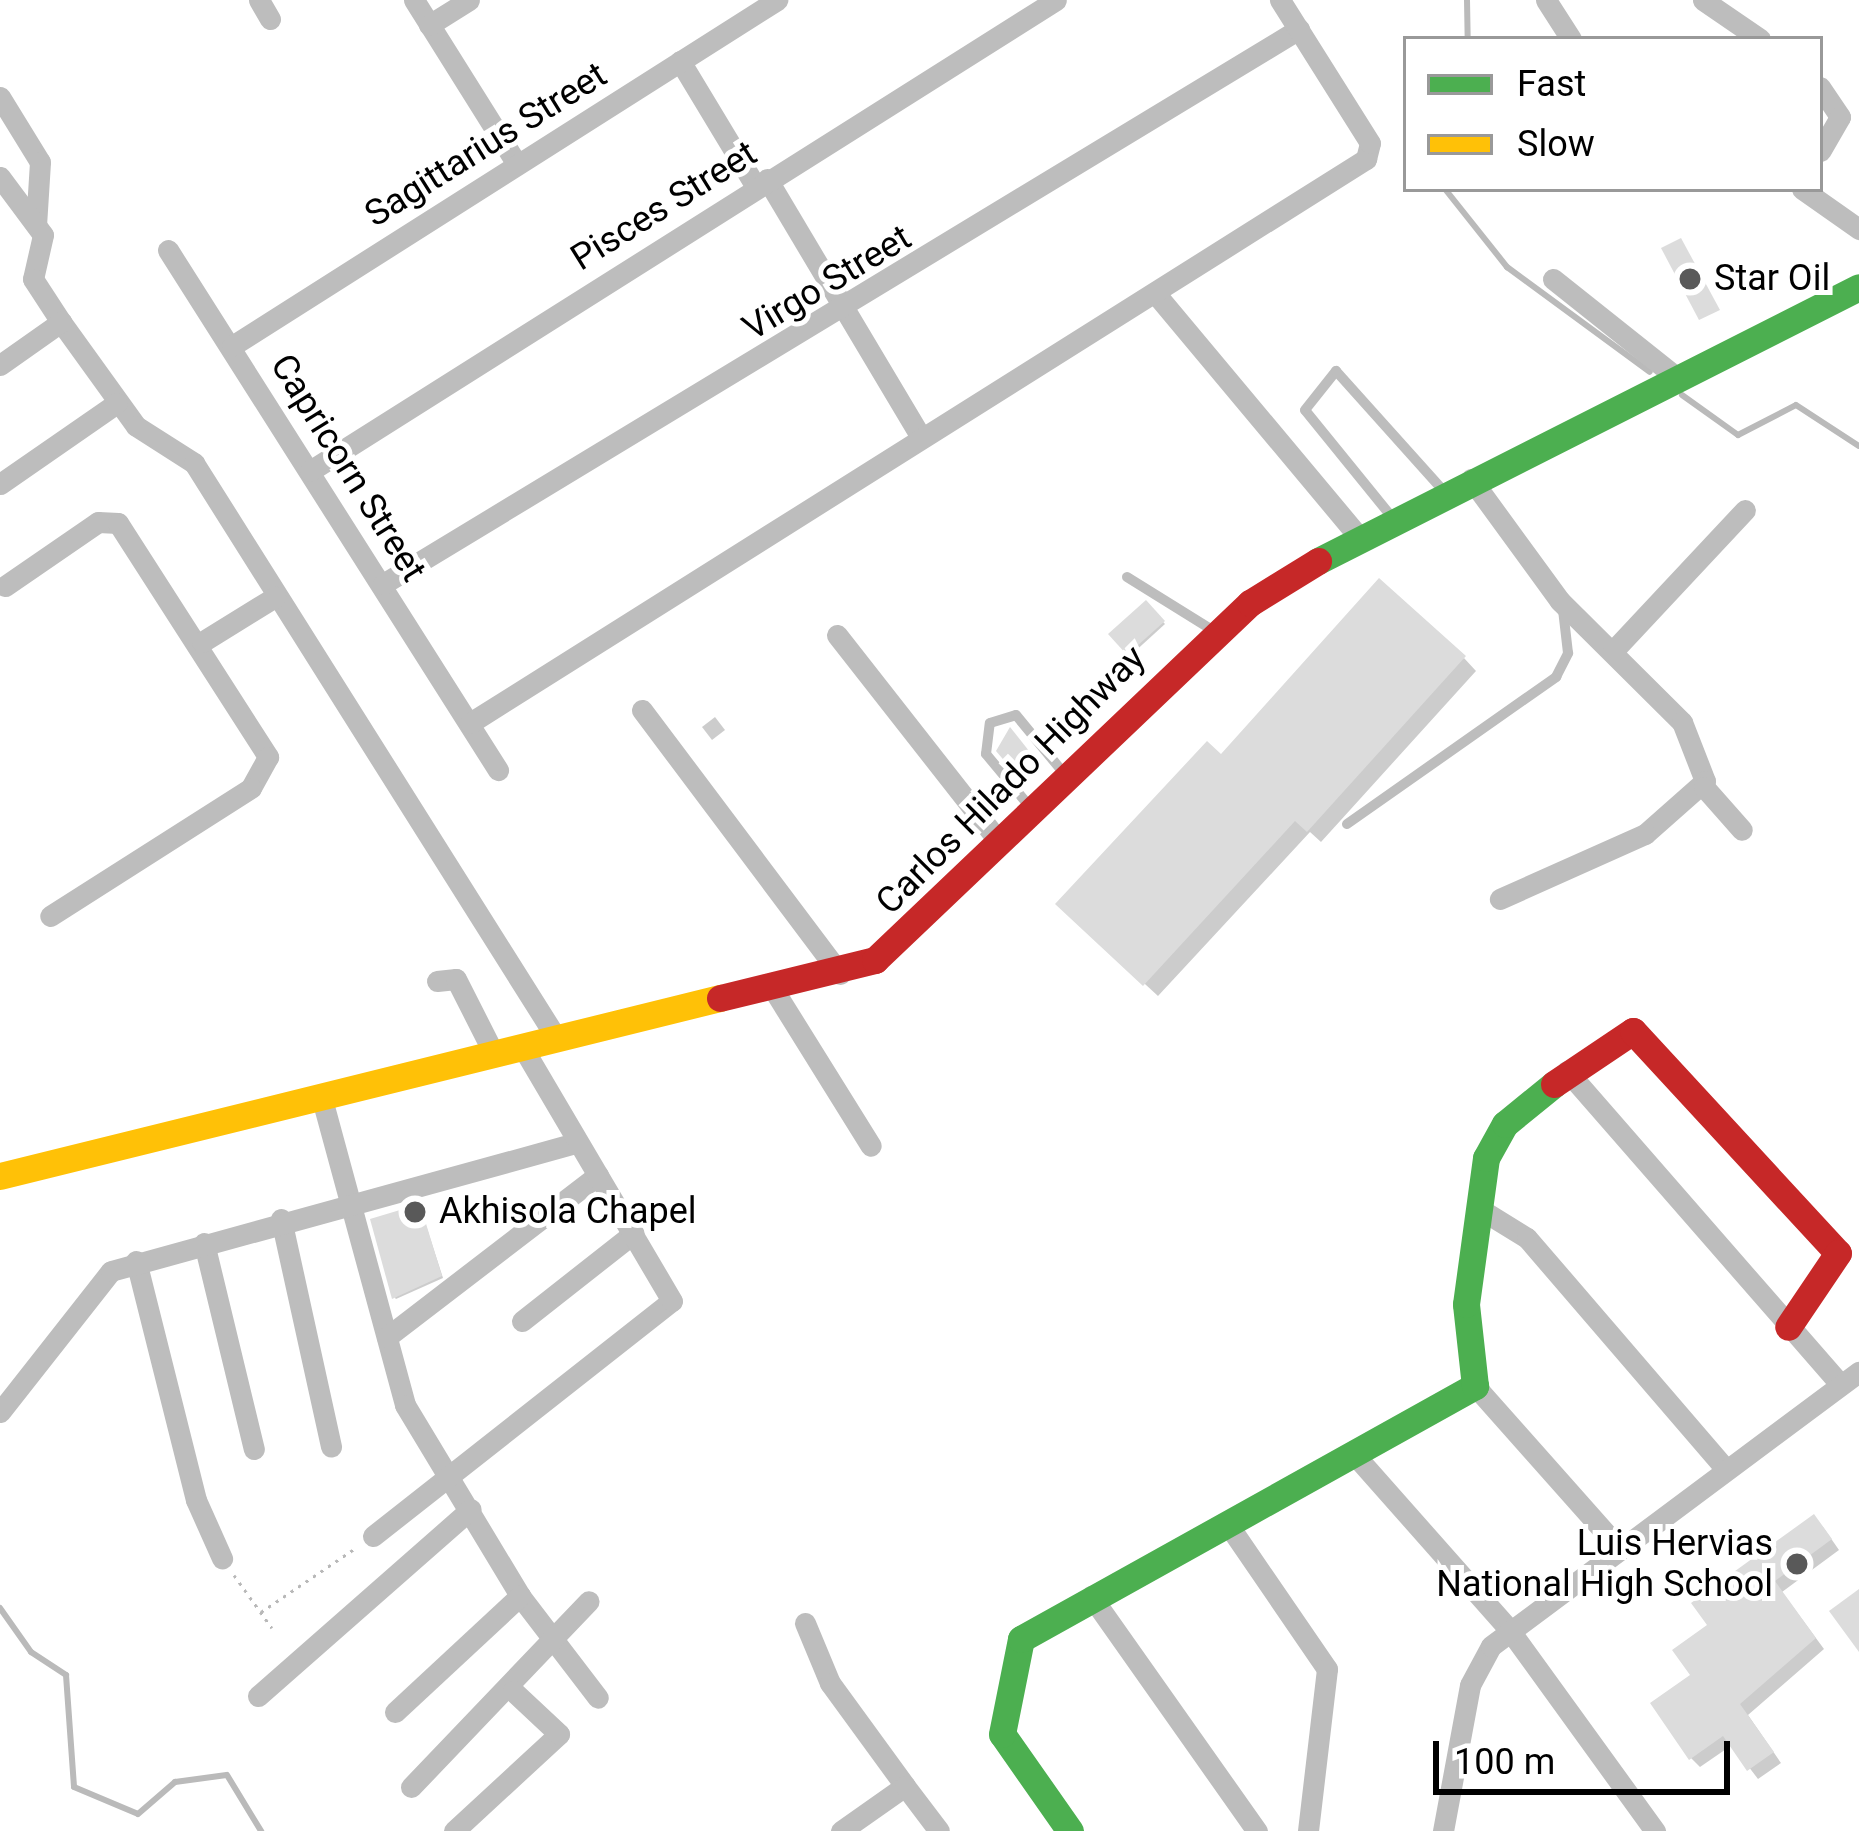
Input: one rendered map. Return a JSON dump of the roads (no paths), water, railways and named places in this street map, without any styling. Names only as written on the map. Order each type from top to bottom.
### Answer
[{"type":"main road","name":"Carlos Hilado Highway","points":[[0,1176],[522,1046],[840,975],[902,943],[1215,631],[1358,536],[1859,286]]},
{"type":"main road","points":[[1070,1831],[1000,1727],[1021,1639],[1475,1386],[1466,1304],[1493,1142],[1567,1071],[1634,1031],[1838,1253],[1788,1327]]},
{"type":"street","points":[[414,0],[517,164]]},
{"type":"street","points":[[429,25],[469,0]]},
{"type":"street","name":"Sagittarius Street","points":[[232,346],[777,0]]},
{"type":"street","name":"Pisces Street","points":[[310,471],[1056,0]]},
{"type":"street","points":[[470,724],[1370,156],[1280,0]]},
{"type":"street","points":[[1546,0],[1568,36]]},
{"type":"street","points":[[1703,0],[1756,36]]},
{"type":"street","name":"Virgo Street","points":[[383,584],[848,311],[1299,29]]},
{"type":"street","points":[[680,61],[848,311],[921,437]]},
{"type":"street","points":[[1823,92],[1840,118],[1823,146]]},
{"type":"street","points":[[0,98],[40,162],[34,278],[117,403],[147,436],[186,453],[557,1039]]},
{"type":"street","points":[[0,177],[36,225]]},
{"type":"street","points":[[1806,192],[1859,229]]},
{"type":"street","name":"Capricorn Street","points":[[168,250],[498,770]]},
{"type":"street","points":[[1552,279],[1676,377]]},
{"type":"street","points":[[1156,293],[1358,536]]},
{"type":"street","points":[[0,365],[61,322]]},
{"type":"street","points":[[0,484],[117,403]]},
{"type":"street","points":[[1472,479],[1560,601],[1691,734],[1704,787],[1742,830]]},
{"type":"street","points":[[1613,650],[1745,510]]},
{"type":"street","points":[[5,586],[113,520],[202,642],[268,758],[266,776],[50,916]]},
{"type":"street","points":[[202,642],[274,597]]},
{"type":"street","points":[[836,634],[1000,843]]},
{"type":"street","points":[[643,710],[840,975]]},
{"type":"street","points":[[1500,898],[1646,834],[1704,787]]},
{"type":"street","points":[[437,982],[460,983],[494,1054]]},
{"type":"street","points":[[775,992],[871,1146]]},
{"type":"street","points":[[373,1536],[670,1304],[634,1233],[522,1046]]},
{"type":"street","points":[[1443,1831],[1470,1685],[1508,1628],[1850,1378],[1788,1327],[1567,1071]]},
{"type":"street","points":[[322,1099],[409,1412],[520,1596],[598,1698]]},
{"type":"street","points":[[0,1412],[92,1284],[136,1261],[578,1143]]},
{"type":"street","points":[[387,1337],[598,1175]]},
{"type":"street","points":[[1480,1209],[1527,1238],[1726,1468]]},
{"type":"street","points":[[280,1220],[331,1447]]},
{"type":"street","points":[[522,1321],[634,1233]]},
{"type":"street","points":[[204,1243],[254,1449]]},
{"type":"street","points":[[136,1261],[196,1500],[222,1558]]},
{"type":"street","points":[[1475,1386],[1618,1547]]},
{"type":"street","points":[[1353,1453],[1508,1628],[1655,1831]]},
{"type":"street","points":[[259,1696],[471,1509]]},
{"type":"street","points":[[1227,1523],[1327,1670],[1308,1831]]},
{"type":"street","points":[[395,1712],[520,1596]]},
{"type":"street","points":[[1091,1596],[1257,1831]]},
{"type":"street","points":[[412,1787],[513,1691],[589,1600]]},
{"type":"street","points":[[806,1623],[830,1684],[939,1831]]},
{"type":"street","points":[[454,1831],[560,1732],[513,1691]]},
{"type":"street","points":[[842,1831],[905,1786]]},
{"type":"lane","points":[[1394,518],[1305,410],[1336,371],[1444,493]]},
{"type":"lane","points":[[1127,577],[1215,631]]},
{"type":"lane","points":[[1347,824],[1556,676],[1568,653],[1560,601]]},
{"type":"lane","points":[[1033,809],[986,754],[991,723],[1016,715],[1066,775]]},
{"type":"waterway","points":[[1467,0],[1468,36]]},
{"type":"waterway","points":[[1447,192],[1507,267],[1650,372]]},
{"type":"waterway","points":[[1682,395],[1738,435],[1796,405],[1859,446]]},
{"type":"waterway","points":[[0,1608],[31,1652],[66,1675],[74,1787],[138,1814],[175,1782],[227,1775],[261,1831]]},
{"type":"place","name":"Star Oil","points":[[1690,279]]},
{"type":"place","name":"Akhisola Chapel","points":[[415,1212]]},
{"type":"place","name":"Luis Hervias National High School","points":[[1797,1564]]}]
